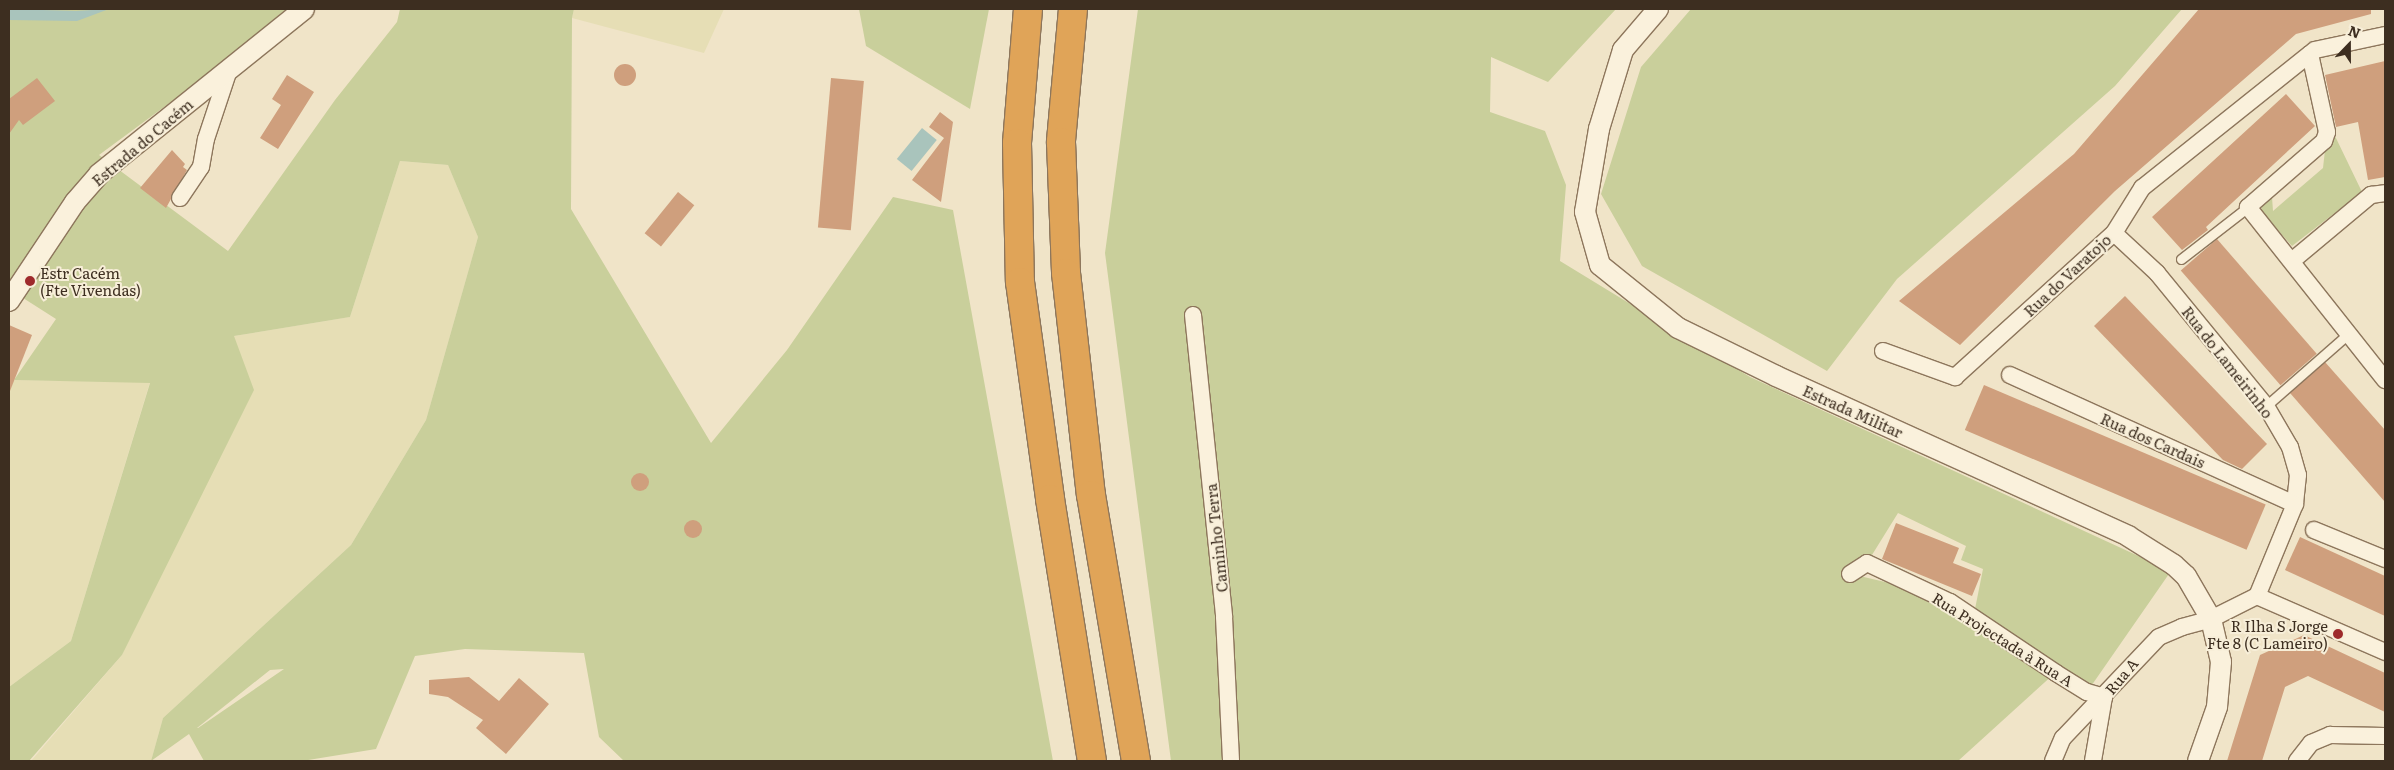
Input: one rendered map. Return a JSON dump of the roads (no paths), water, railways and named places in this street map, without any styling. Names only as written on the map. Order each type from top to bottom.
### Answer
[{"type":"highway","points":[[1028,9],[1017,143],[1020,282],[1050,499],[1092,761]]},
{"type":"highway","points":[[1072,9],[1061,142],[1066,273],[1091,494],[1136,761]]},
{"type":"street","name":"Estrada do Cacém","points":[[9,301],[76,202],[99,174],[228,73],[304,9]]},
{"type":"street","name":"Estrada Militar","points":[[1658,9],[1623,50],[1600,129],[1585,212],[1600,265],[1678,328],[2159,552],[2186,576],[2211,619],[2218,640],[2221,679],[2217,706],[2198,761]]},
{"type":"street","name":"Rua do Varatojo","points":[[1883,351],[1955,377],[2114,233],[2142,188],[2315,50],[2385,35]]},
{"type":"street","points":[[2310,54],[2327,132],[2324,141],[2248,207],[2293,260],[2385,380]]},
{"type":"street","points":[[180,198],[201,167],[206,139],[228,73]]},
{"type":"street","points":[[2293,260],[2371,195],[2385,193]]},
{"type":"street","name":"Rua do Lameirinho","points":[[2114,233],[2157,273],[2266,406],[2290,447],[2298,475],[2296,504],[2258,596]]},
{"type":"street","name":"Caminho Terra","points":[[1193,315],[1224,617],[1231,761]]},
{"type":"street","name":"Rua dos Cardais","points":[[2010,375],[2296,504]]},
{"type":"street","points":[[2314,530],[2385,559]]},
{"type":"street","name":"Rua Projectada à Rua A","points":[[1850,574],[1867,563],[1950,602],[2056,673],[2087,692],[2104,697]]},
{"type":"street","points":[[2258,596],[2385,652]]},
{"type":"street","name":"Rua A","points":[[2053,761],[2063,738],[2104,697],[2140,654],[2159,638],[2182,627],[2211,619],[2258,596]]},
{"type":"street","points":[[2093,761],[2104,697]]},
{"type":"street","points":[[2297,761],[2312,743],[2330,735],[2385,736]]},
{"type":"lane","points":[[2181,259],[2248,207]]},
{"type":"lane","points":[[2266,406],[2349,333]]},
{"type":"water","points":[[9,9],[76,11],[109,9],[77,21],[9,20]]},
{"type":"water","points":[[922,128],[937,140],[912,171],[897,159]]},
{"type":"place","name":"Estr Cacém (Fte Vivendas)","points":[[30,281]]},
{"type":"place","name":"R Ilha S Jorge Fte 8 (C Lameiro)","points":[[2338,634]]}]
